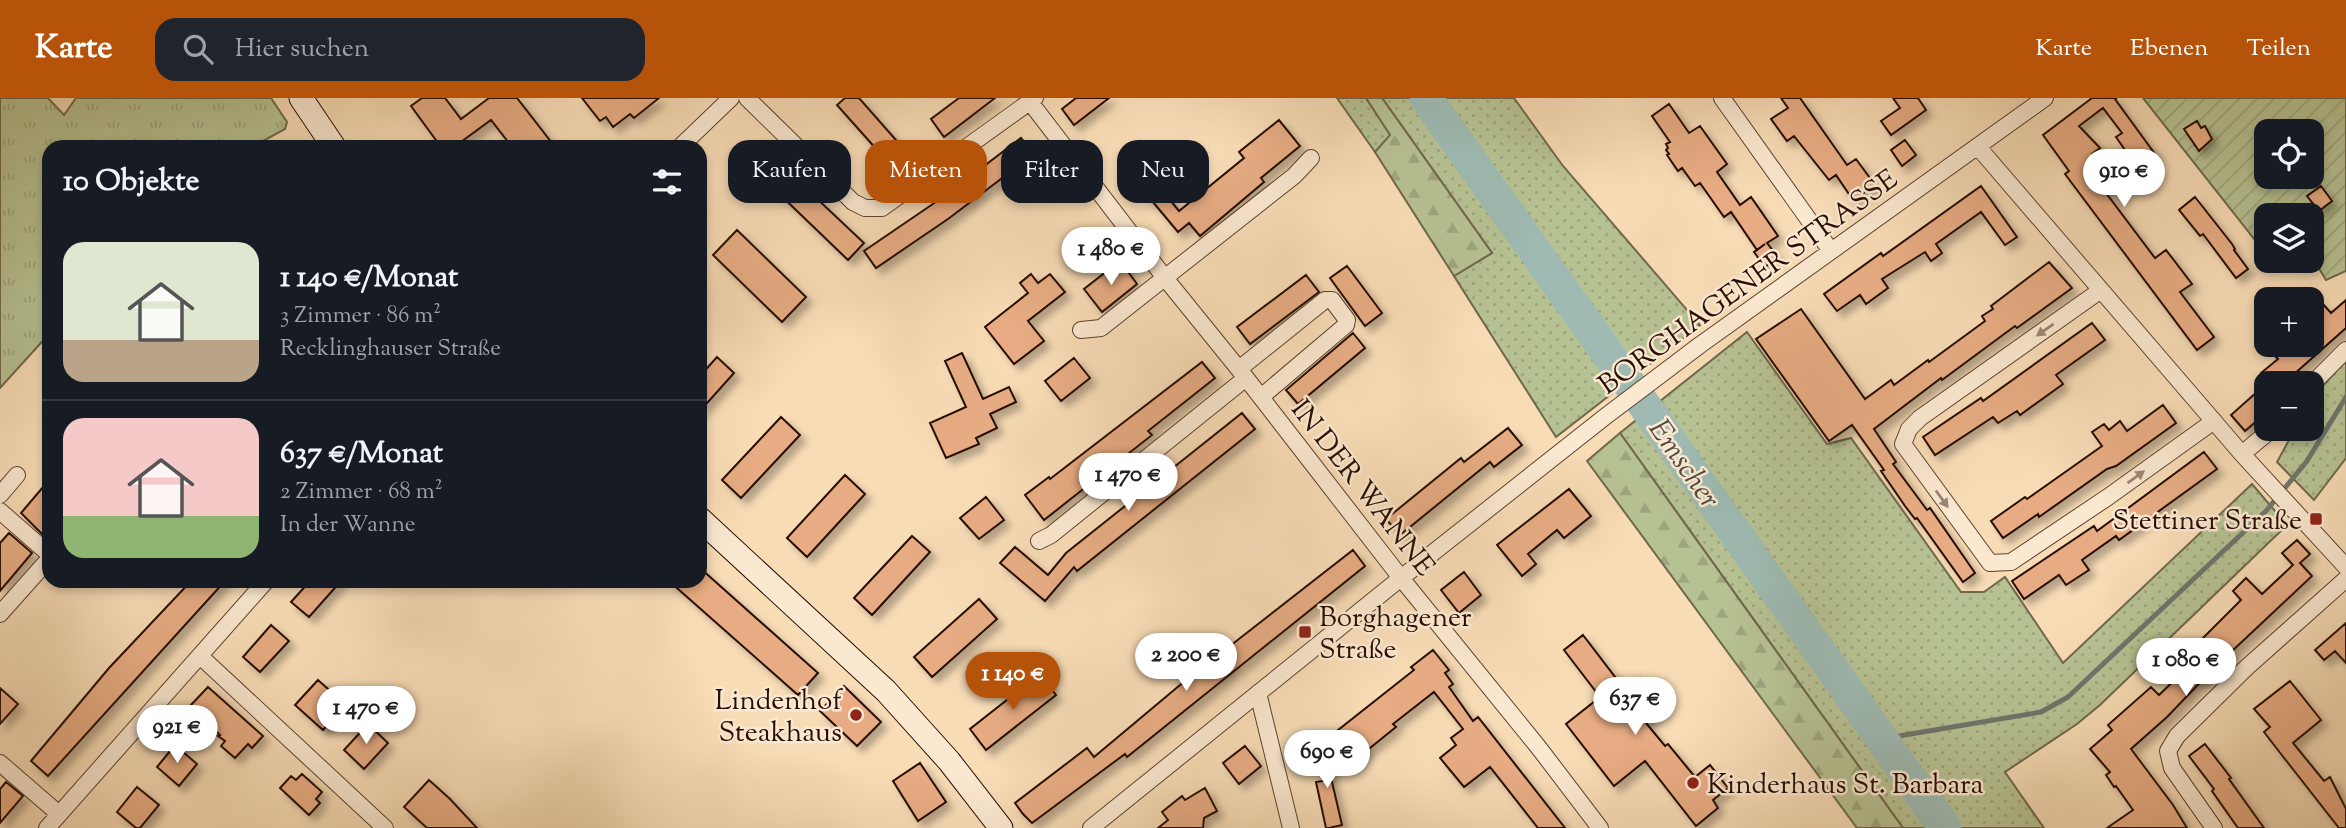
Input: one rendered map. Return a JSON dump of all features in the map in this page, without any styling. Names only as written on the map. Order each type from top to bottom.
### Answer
[{"type":"street","points":[[301,98],[329,140]]},
{"type":"street","points":[[687,140],[732,98]]},
{"type":"street","points":[[747,98],[853,202],[865,208],[882,208],[1033,100]]},
{"type":"street","points":[[1722,98],[1831,251]]},
{"type":"street","name":"BORGHAGENER STRASSE","points":[[1091,828],[1606,416],[2045,98]]},
{"type":"street","name":"IN DER WANNE","points":[[1033,100],[1165,278],[1243,373],[1401,578],[1600,828]]},
{"type":"street","points":[[1978,147],[2242,454],[2346,568]]},
{"type":"street","points":[[1082,330],[1101,328],[1294,176],[1311,158]]},
{"type":"street","points":[[2101,290],[1920,418],[1909,429],[1903,444],[1990,564],[2011,562],[2214,421]]},
{"type":"street","points":[[1039,541],[1051,535],[1325,300],[1332,300],[1348,320],[1346,325],[1261,397]]},
{"type":"street","points":[[2324,372],[2346,350]]},
{"type":"street","points":[[2242,454],[2258,441]]},
{"type":"street","points":[[0,495],[17,475]]},
{"type":"street","points":[[0,511],[42,550]]},
{"type":"street","points":[[707,525],[886,691],[949,761],[1000,828]]},
{"type":"street","points":[[0,614],[42,564]]},
{"type":"street","points":[[2214,828],[2172,768],[2168,751],[2177,736],[2246,668],[2346,579]]},
{"type":"street","points":[[47,828],[260,588]]},
{"type":"street","points":[[200,656],[385,828]]},
{"type":"street","points":[[1258,693],[1290,828]]},
{"type":"street","points":[[0,763],[59,814]]},
{"type":"green space","points":[[0,98],[48,98],[64,115],[76,98],[271,98],[287,122],[285,129],[265,140],[42,140],[42,342],[0,388]]},
{"type":"green space","points":[[1337,98],[1366,98],[1391,135],[1375,152]]},
{"type":"green space","points":[[1366,98],[1382,98],[1492,253],[1454,276],[1375,152],[1390,135]]},
{"type":"green space","points":[[1382,98],[1514,98],[1563,166],[1700,325],[1556,437],[1454,276],[1492,253]]},
{"type":"green space","points":[[2143,98],[2346,98],[2346,271],[2326,280],[2322,273],[2324,273],[2324,203],[2254,203],[2254,239]]},
{"type":"green space","points":[[1747,332],[1827,444],[1851,438],[1961,592],[1984,592],[2005,577],[2063,663],[2252,484],[2287,525],[2100,705],[2077,724],[2005,772],[2044,828],[1903,828],[1620,433]]},
{"type":"green space","points":[[2346,360],[2346,458],[2314,500],[2277,462],[2288,441],[2324,441],[2324,385]]},
{"type":"green space","points":[[1620,433],[1903,828],[1857,828],[1587,461]]},
{"type":"building","points":[[422,98],[445,98],[461,119],[489,98],[517,98],[550,140],[507,140],[491,120],[464,140],[436,140],[411,106]]},
{"type":"building","points":[[582,98],[659,98],[634,118],[630,114],[613,127],[606,117],[600,121]]},
{"type":"building","points":[[845,98],[859,98],[896,140],[868,140],[837,105]]},
{"type":"building","points":[[959,98],[995,98],[944,137],[931,119]]},
{"type":"building","points":[[1076,98],[1109,98],[1074,125],[1062,109]]},
{"type":"building","points":[[1781,98],[1800,98],[1847,165],[1856,159],[1875,185],[1853,200],[1836,175],[1829,180],[1794,136],[1787,141],[1771,119],[1788,108]]},
{"type":"building","points":[[1893,98],[1918,98],[1926,110],[1891,135],[1881,121],[1900,108]]},
{"type":"building","points":[[2092,98],[2117,98],[2115,99],[2155,154],[2145,162],[2137,152],[2130,157],[2116,137],[2122,133],[2103,108],[2079,126],[2100,148],[2092,154],[2101,166],[2091,173],[2155,258],[2166,250],[2192,284],[2180,292],[2214,337],[2197,350],[2065,174],[2069,171],[2043,135]]},
{"type":"building","points":[[1669,104],[1689,133],[1700,126],[1727,164],[1717,172],[1740,205],[1751,197],[1778,236],[1767,243],[1778,257],[1765,267],[1754,252],[1757,250],[1731,212],[1724,217],[1700,183],[1695,186],[1682,168],[1678,171],[1667,155],[1666,144],[1670,142],[1652,116]]},
{"type":"building","points":[[1279,120],[1300,146],[1261,178],[1264,182],[1200,236],[1189,223],[1178,232],[1154,203],[1173,203],[1179,211],[1189,203],[1209,203],[1209,187],[1244,158],[1239,152]]},
{"type":"building","points":[[2197,121],[2201,128],[2205,126],[2212,139],[2199,151],[2184,129]]},
{"type":"building","points":[[1905,140],[1916,155],[1902,166],[1891,150]]},
{"type":"building","points":[[1001,153],[1001,179],[987,190],[987,164]]},
{"type":"building","points":[[1981,186],[2017,237],[2005,245],[1981,212],[1936,244],[1942,253],[1931,261],[1925,252],[1882,279],[1888,288],[1866,304],[1860,295],[1837,311],[1824,294],[1881,253],[1883,256]]},
{"type":"building","points":[[2317,189],[2323,189],[2332,201],[2324,207],[2324,203],[2313,203],[2307,196]]},
{"type":"building","points":[[2195,197],[2248,269],[2236,278],[2203,234],[2200,236],[2179,210]]},
{"type":"building","points":[[789,203],[822,203],[864,243],[848,260]]},
{"type":"building","points":[[934,203],[969,203],[876,268],[864,251]]},
{"type":"building","points":[[737,230],[806,297],[782,322],[713,255]]},
{"type":"building","points":[[1120,261],[1137,284],[1102,312],[1084,289]]},
{"type":"building","points":[[2049,262],[2072,288],[1942,380],[1941,378],[1874,429],[1896,462],[1893,464],[1927,510],[1930,508],[1975,573],[1963,582],[1917,518],[1915,519],[1905,506],[1881,471],[1884,470],[1852,425],[1829,441],[1756,339],[1801,309],[1865,399],[1891,380],[1894,385],[1985,321],[1982,316],[1993,309],[1991,306]]},
{"type":"building","points":[[1347,266],[1382,313],[1365,326],[1330,278]]},
{"type":"building","points":[[1031,274],[1038,283],[1050,274],[1065,292],[1028,321],[1044,341],[1014,364],[985,327],[1028,293],[1020,283]]},
{"type":"building","points":[[1306,275],[1319,292],[1250,344],[1237,327]]},
{"type":"building","points":[[2346,300],[2346,328],[2324,348],[2324,305],[2331,313]]},
{"type":"building","points":[[2092,323],[2105,340],[2056,375],[2063,384],[2020,415],[2017,411],[1998,423],[1993,417],[1935,455],[1923,437],[1981,398],[1983,401]]},
{"type":"building","points":[[1353,333],[1365,348],[1298,404],[1286,390]]},
{"type":"building","points":[[962,353],[983,399],[1009,387],[1016,402],[990,414],[997,428],[976,438],[979,444],[946,458],[930,423],[966,407],[945,361]]},
{"type":"building","points":[[717,357],[734,373],[707,403],[707,368]]},
{"type":"building","points":[[2276,357],[2313,357],[2298,371],[2263,371],[2278,359]]},
{"type":"building","points":[[1074,358],[1090,378],[1061,401],[1045,381]]},
{"type":"building","points":[[1202,362],[1215,378],[1148,431],[1152,435],[1044,520],[1025,495],[1049,477],[1050,479]]},
{"type":"building","points":[[2254,395],[2254,423],[2245,431],[2231,415]]},
{"type":"building","points":[[2163,405],[2176,423],[2116,466],[2107,469],[2039,517],[2038,514],[2003,538],[1991,521],[2102,446],[2092,432],[2104,424],[2109,430],[2120,421],[2127,431]]},
{"type":"building","points":[[1242,413],[1255,429],[1077,571],[1074,567],[1045,601],[1000,563],[1015,547],[1048,575],[1066,553]]},
{"type":"building","points":[[781,417],[800,435],[741,498],[722,480]]},
{"type":"building","points":[[1508,428],[1522,445],[1494,467],[1490,462],[1400,535],[1386,519],[1461,458],[1464,462]]},
{"type":"building","points":[[2204,452],[2217,469],[2119,540],[2116,536],[2082,560],[2089,570],[2066,585],[2059,575],[2024,599],[2012,581],[2094,526],[2097,531]]},
{"type":"building","points":[[845,475],[865,494],[807,557],[787,538]]},
{"type":"building","points":[[42,488],[42,534],[21,513]]},
{"type":"building","points":[[1569,489],[1591,516],[1564,538],[1557,530],[1528,554],[1536,564],[1522,576],[1497,545]]},
{"type":"building","points":[[986,497],[1004,520],[979,539],[960,518]]},
{"type":"building","points":[[9,533],[32,553],[0,591],[0,543]]},
{"type":"building","points":[[912,536],[930,552],[872,615],[854,598]]},
{"type":"building","points":[[2297,540],[2310,554],[2300,563],[2312,576],[2131,749],[2187,828],[2107,828],[2133,810],[2106,775],[2110,772],[2090,749],[2112,730],[2108,725],[2151,687],[2159,695],[2183,672],[2176,665],[2241,600],[2233,591],[2246,578],[2262,594],[2293,565],[2282,553]]},
{"type":"building","points":[[1353,550],[1365,566],[1127,757],[1125,754],[1032,823],[1023,814],[1015,803],[1087,748],[1094,757],[1180,685]]},
{"type":"building","points":[[1464,572],[1481,595],[1459,613],[1441,590]]},
{"type":"building","points":[[707,574],[818,673],[798,695],[677,588],[707,588]]},
{"type":"building","points":[[184,588],[219,588],[48,776],[31,761],[109,668]]},
{"type":"building","points":[[304,588],[335,588],[309,617],[291,602]]},
{"type":"building","points":[[979,599],[997,619],[932,677],[914,657]]},
{"type":"building","points":[[2346,623],[2346,663],[2335,651],[2324,660],[2315,650]]},
{"type":"building","points":[[271,625],[289,641],[260,672],[243,657]]},
{"type":"building","points":[[1583,635],[1619,682],[1623,679],[1629,687],[1640,678],[1658,701],[1647,710],[1653,717],[1646,723],[1665,746],[1668,744],[1695,777],[1710,765],[1728,788],[1713,800],[1718,808],[1696,826],[1645,761],[1614,786],[1566,724],[1600,697],[1564,650]]},
{"type":"building","points":[[1433,650],[1449,670],[1445,673],[1453,684],[1449,687],[1473,721],[1478,717],[1565,828],[1538,828],[1490,767],[1464,787],[1440,758],[1456,745],[1451,738],[1463,729],[1434,692],[1393,724],[1396,727],[1349,765],[1328,738],[1414,670],[1411,667]]},
{"type":"building","points":[[1040,674],[1056,695],[986,750],[970,729]]},
{"type":"building","points":[[318,680],[346,705],[323,730],[295,705]]},
{"type":"building","points":[[2290,681],[2321,720],[2293,743],[2324,781],[2330,777],[2346,809],[2346,828],[2339,828],[2281,754],[2264,732],[2270,727],[2254,709]]},
{"type":"building","points":[[844,686],[881,722],[857,746],[820,711]]},
{"type":"building","points":[[208,687],[263,736],[252,748],[248,744],[235,758],[221,746],[225,741],[218,736],[220,735],[189,707]]},
{"type":"building","points":[[0,688],[18,704],[0,724]]},
{"type":"building","points":[[368,724],[388,743],[364,769],[344,750]]},
{"type":"building","points":[[1323,743],[1342,825],[1329,828],[1326,828],[1316,782],[1329,780],[1309,754]]},
{"type":"building","points":[[2205,744],[2264,828],[2238,828],[2212,791],[2214,789],[2189,756]]},
{"type":"building","points":[[175,745],[197,764],[179,786],[157,767]]},
{"type":"building","points":[[1245,746],[1261,766],[1239,784],[1223,763]]},
{"type":"building","points":[[920,763],[946,802],[918,821],[893,781]]},
{"type":"building","points":[[302,774],[322,792],[316,799],[320,803],[309,815],[280,788],[291,776],[296,780]]},
{"type":"building","points":[[429,780],[477,828],[427,828],[404,807]]},
{"type":"building","points":[[6,782],[23,796],[0,823],[0,789]]},
{"type":"building","points":[[137,787],[159,805],[140,828],[136,828],[117,812]]},
{"type":"building","points":[[1205,788],[1217,811],[1204,818],[1203,828],[1158,828],[1168,820],[1162,812],[1182,796],[1185,800]]},
{"type":"waterway","name":"Emscher","points":[[1426,98],[1945,828]]},
{"type":"waterway","points":[[1881,739],[2041,712],[2068,697],[2266,511],[2307,461],[2346,397]]},
{"type":"place","name":"Stettiner Straße","points":[[2316,519]]},
{"type":"place","name":"Borghagener Straße","points":[[1305,632]]},
{"type":"place","name":"Lindenhof Steakhaus","points":[[856,715]]},
{"type":"place","name":"Kinderhaus St. Barbara","points":[[1693,783]]}]
